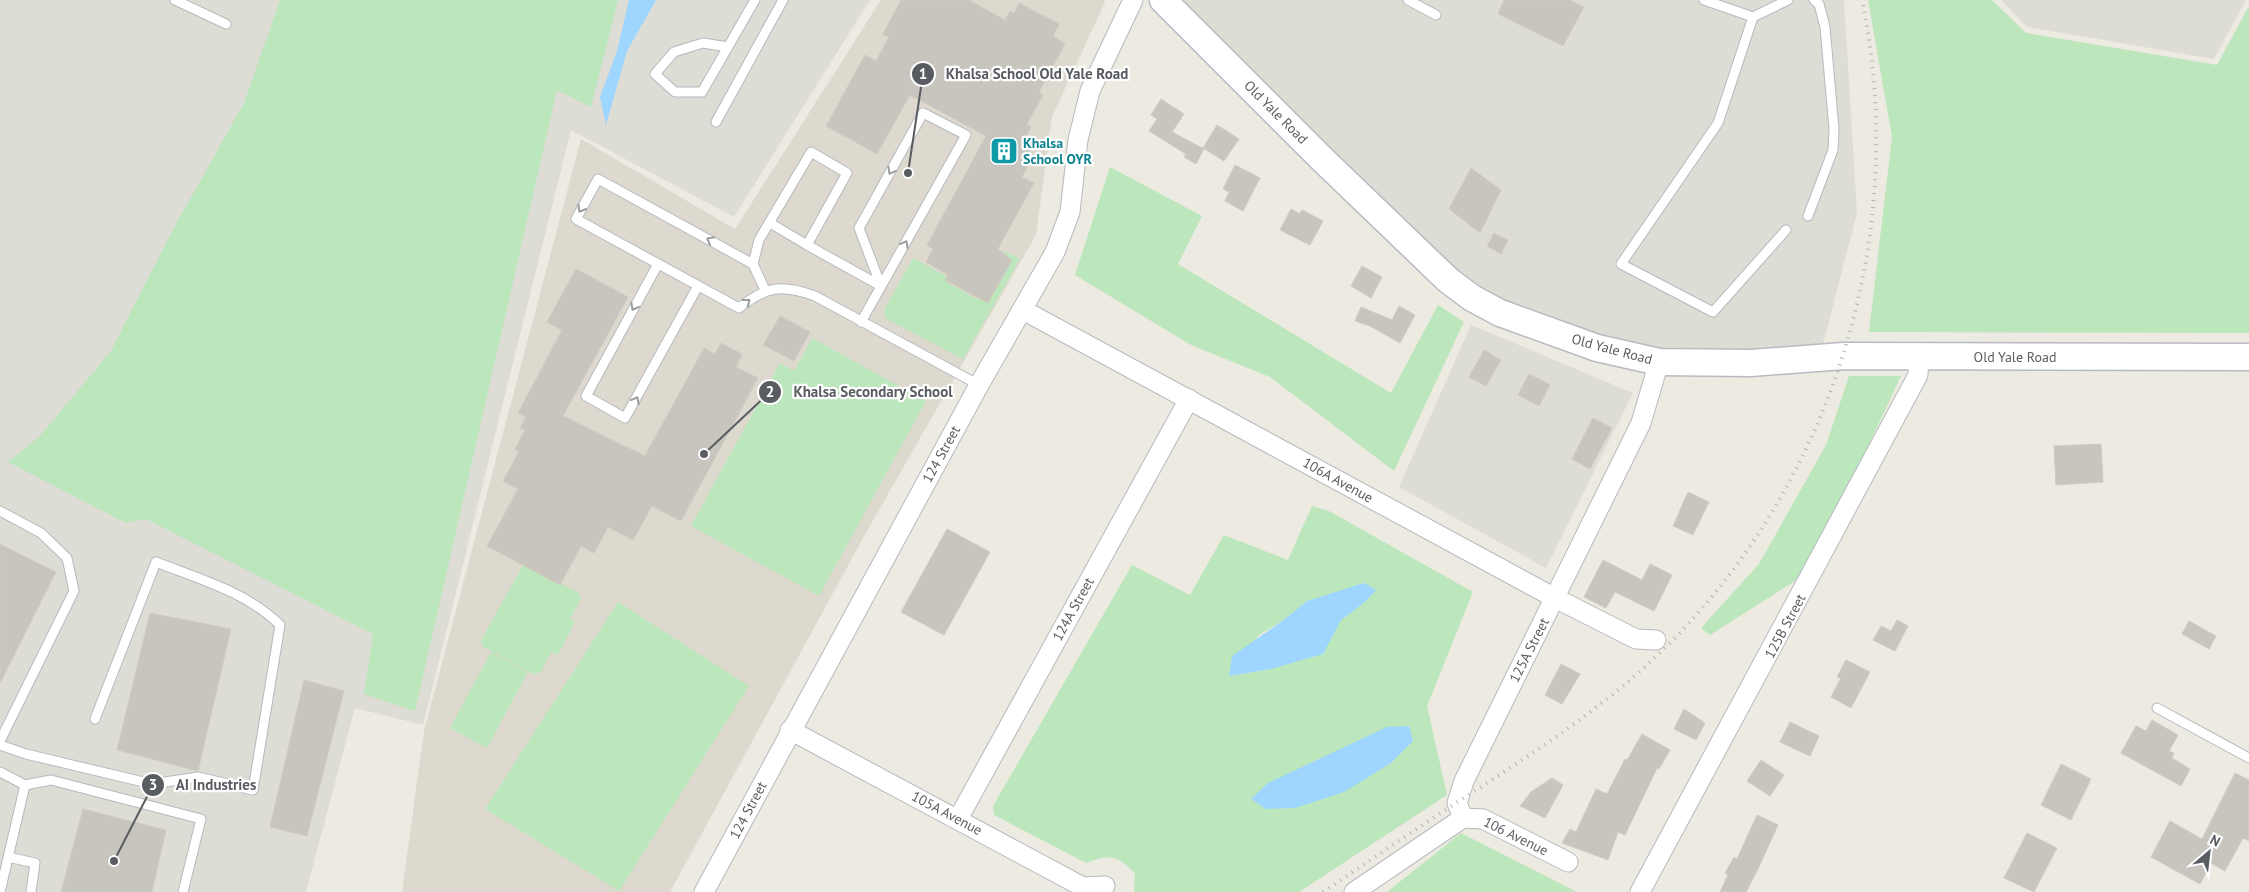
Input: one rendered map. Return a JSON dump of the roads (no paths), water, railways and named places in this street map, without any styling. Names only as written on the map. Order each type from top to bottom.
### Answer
[{"type":"main road","name":"Old Yale Road","points":[[1163,0],[1323,160],[1435,268],[1472,298],[1500,313],[1597,348],[1659,362],[1751,363],[1843,356],[2249,356]]},
{"type":"street","name":"124 Street","points":[[704,892],[790,730],[979,385],[1052,259],[1064,229],[1074,194],[1078,140],[1090,91],[1133,0]]},
{"type":"street","name":"106A Avenue","points":[[1024,310],[1555,598],[1636,638],[1656,640]]},
{"type":"street","name":"125B Street","points":[[1640,892],[1918,375],[1919,356]]},
{"type":"street","name":"125A Street","points":[[1462,818],[1457,803],[1464,781],[1642,423],[1659,362]]},
{"type":"street","name":"124A Street","points":[[958,819],[1189,399]]},
{"type":"street","name":"105A Avenue","points":[[790,730],[1083,887],[1105,886]]},
{"type":"street","name":"106 Avenue","points":[[1462,818],[1476,817],[1483,819],[1568,862]]},
{"type":"street","points":[[1354,892],[1462,818]]},
{"type":"lane","points":[[175,0],[226,24]]},
{"type":"lane","points":[[728,47],[703,43],[674,52],[655,74],[675,92],[702,92],[728,47],[754,0]]},
{"type":"lane","points":[[716,122],[783,0]]},
{"type":"lane","points":[[1408,0],[1436,15]]},
{"type":"lane","points":[[1704,0],[1753,17],[1788,0]]},
{"type":"lane","points":[[1808,216],[1833,150],[1834,128],[1825,28],[1819,4],[1814,0]]},
{"type":"lane","points":[[1753,17],[1718,123],[1621,264],[1714,312],[1786,230]]},
{"type":"lane","points":[[861,322],[882,286],[966,135],[923,113],[859,228],[882,286]]},
{"type":"lane","points":[[753,264],[760,240],[812,152],[847,173],[807,245]]},
{"type":"lane","points":[[765,290],[753,264],[598,179],[576,219],[739,308],[765,290],[800,290],[815,296],[979,385]]},
{"type":"lane","points":[[770,223],[882,286]]},
{"type":"lane","points":[[658,264],[586,396],[625,418],[698,286]]},
{"type":"lane","points":[[0,511],[41,533],[67,558],[74,591],[0,741]]},
{"type":"lane","points":[[0,745],[26,754],[152,784],[198,777],[253,790],[280,625],[265,610],[238,595],[156,562],[95,719]]},
{"type":"lane","points":[[2157,708],[2249,758]]},
{"type":"lane","points":[[0,772],[25,785],[51,780],[200,819],[183,892]]},
{"type":"lane","points":[[0,892],[25,785]]},
{"type":"lane","points":[[8,857],[36,863],[31,892]]},
{"type":"water","points":[[629,0],[656,0],[627,51],[606,125],[600,97],[617,51]]},
{"type":"water","points":[[1364,583],[1376,590],[1365,602],[1341,620],[1323,654],[1271,669],[1229,676],[1232,656],[1281,622],[1307,601]]},
{"type":"water","points":[[1409,726],[1413,741],[1391,763],[1344,792],[1295,808],[1266,809],[1251,799],[1268,783],[1387,727]]},
{"type":"railway","points":[[1323,892],[1556,737],[1625,684],[1647,665],[1710,599],[1764,525],[1808,445],[1841,361],[1864,273],[1875,182],[1875,91],[1862,0]]},
{"type":"place","name":"Khalsa School OYR","points":[[1004,151]]},
{"type":"place","name":"Khalsa School Old Yale Road","points":[[908,173]]},
{"type":"place","name":"Khalsa Secondary School","points":[[704,454]]},
{"type":"place","name":"AI Industries","points":[[114,861]]}]
